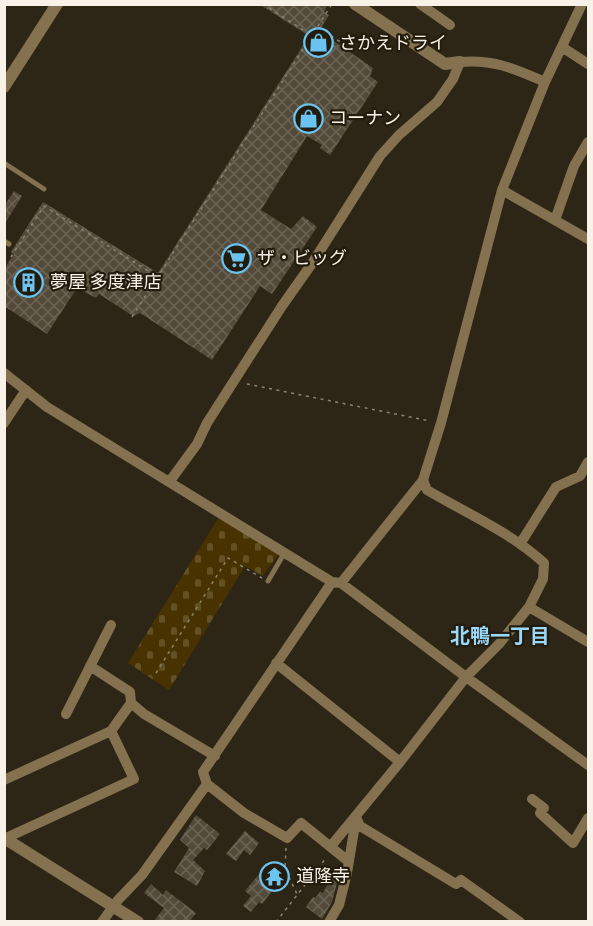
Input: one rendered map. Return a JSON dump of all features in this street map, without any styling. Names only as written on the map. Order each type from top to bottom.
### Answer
[{"type":"street","points":[[4,87],[57,4]]},
{"type":"street","points":[[355,4],[445,64],[460,62],[503,64],[545,82]]},
{"type":"street","points":[[420,4],[450,25]]},
{"type":"street","points":[[348,861],[301,823],[287,838],[244,813],[207,784],[203,772],[276,663],[337,583],[423,480],[441,423],[502,190],[545,82],[582,4]]},
{"type":"street","points":[[562,47],[588,64]]},
{"type":"street","points":[[170,482],[197,444],[207,423],[282,306],[314,262],[380,156],[399,135],[438,102],[453,79],[460,62]]},
{"type":"street","points":[[555,220],[574,166],[588,142]]},
{"type":"street","points":[[502,190],[588,239]]},
{"type":"street","points":[[4,373],[47,407],[337,583],[588,765]]},
{"type":"street","points":[[4,423],[26,390]]},
{"type":"street","points":[[520,544],[556,487],[585,474],[588,462]]},
{"type":"street","points":[[331,846],[356,818],[466,677],[499,644],[529,607],[543,579],[543,563],[520,544],[427,490],[423,480]]},
{"type":"street","points":[[529,607],[588,642]]},
{"type":"street","points":[[66,714],[111,625]]},
{"type":"street","points":[[276,663],[400,762]]},
{"type":"street","points":[[4,780],[111,730],[131,703],[130,692],[90,666]]},
{"type":"street","points":[[131,703],[144,714],[215,756]]},
{"type":"street","points":[[5,838],[134,778],[111,730]]},
{"type":"street","points":[[102,921],[142,875],[207,784]]},
{"type":"street","points":[[532,799],[544,808],[540,813],[573,843],[588,818]]},
{"type":"street","points":[[329,921],[339,905],[356,818]]},
{"type":"street","points":[[356,818],[360,826],[456,884],[461,880],[520,921]]},
{"type":"street","points":[[5,838],[138,921]]},
{"type":"lane","points":[[4,163],[44,189]]},
{"type":"lane","points":[[268,581],[285,552]]},
{"type":"path","points":[[263,4],[312,36]]},
{"type":"path","points":[[132,317],[332,4]]},
{"type":"path","points":[[317,27],[339,41],[344,39]]},
{"type":"path","points":[[11,257],[44,206],[158,277]]},
{"type":"path","points":[[234,381],[441,423]]},
{"type":"path","points":[[156,673],[228,558],[268,581]]},
{"type":"path","points":[[287,838],[285,869],[297,895]]},
{"type":"path","points":[[276,921],[327,857],[331,846]]},
{"type":"green space","points":[[219,517],[279,554],[263,576],[245,566],[169,690],[128,663]]},
{"type":"building","points":[[259,4],[328,4],[324,12],[329,15],[319,31],[373,68],[370,76],[378,82],[330,155],[320,148],[322,145],[307,136],[261,210],[291,229],[303,216],[317,227],[272,294],[260,286],[212,360],[140,313],[133,316],[99,294],[96,298],[77,288],[47,334],[4,306],[4,269],[14,254],[11,252],[43,202],[158,273],[309,36]]},
{"type":"building","points":[[14,191],[22,196],[4,225],[4,206]]},
{"type":"building","points":[[196,815],[220,834],[207,850],[204,848],[193,860],[205,871],[197,886],[174,872],[189,848],[180,840]]},
{"type":"building","points":[[245,831],[259,843],[250,855],[244,850],[236,861],[226,854]]},
{"type":"building","points":[[260,873],[276,886],[262,904],[259,902],[251,912],[243,906],[251,896],[245,891]]},
{"type":"building","points":[[332,876],[338,879],[332,902],[322,919],[306,907],[313,897],[315,898],[320,892],[323,893]]},
{"type":"building","points":[[151,884],[163,895],[166,890],[196,913],[190,921],[154,921],[164,908],[144,893]]},
{"type":"place","name":"さかえドライ","points":[[318,43]]},
{"type":"place","name":"コーナン","points":[[308,118]]},
{"type":"place","name":"ザ・ビッグ","points":[[236,258]]},
{"type":"place","name":"夢屋 多度津店","points":[[29,282]]},
{"type":"place","name":"道隆寺","points":[[275,876]]},
{"type":"district","name":"北鴨一丁目","points":[[500,636]]}]
